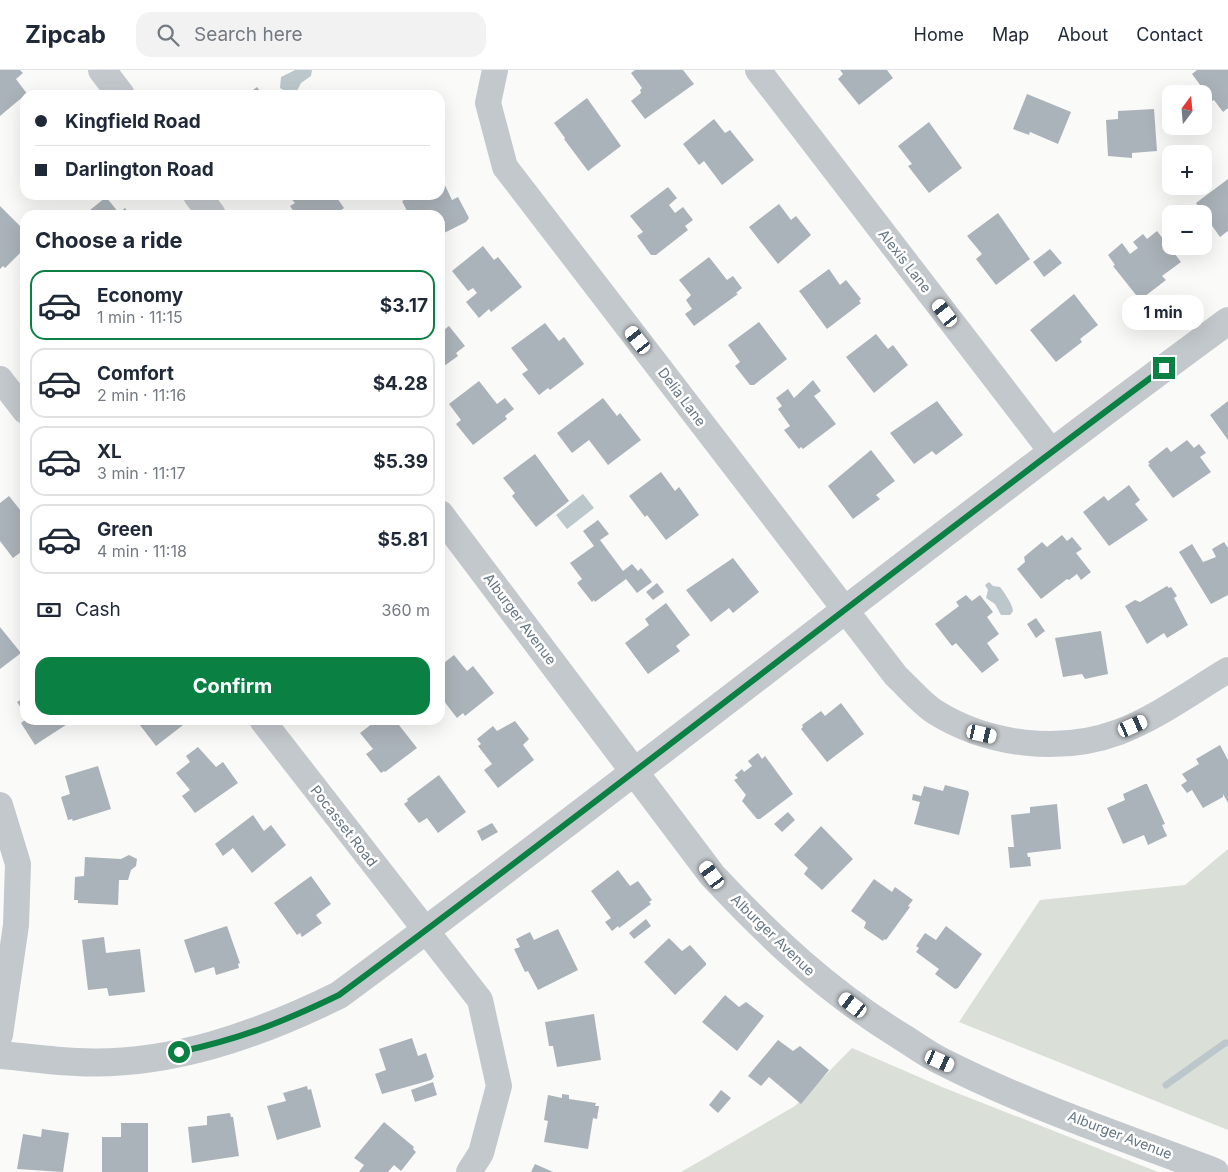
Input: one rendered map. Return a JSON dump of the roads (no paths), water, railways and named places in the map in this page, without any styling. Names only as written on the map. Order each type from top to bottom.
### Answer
[{"type":"street","points":[[102,70],[117,90]]},
{"type":"street","name":"Delia Lane","points":[[495,70],[488,103],[505,167],[896,676],[935,711],[982,734],[1030,744],[1084,742],[1118,732],[1148,719],[1228,670]]},
{"type":"street","name":"Alexis Lane","points":[[758,70],[1051,451]]},
{"type":"street","points":[[0,1055],[77,1062],[112,1061],[163,1055],[227,1042],[289,1020],[339,995],[846,611],[1051,451],[1228,321]]},
{"type":"street","points":[[0,379],[20,405]]},
{"type":"street","name":"Alburger Avenue","points":[[445,521],[635,770],[712,875],[761,927],[810,972],[868,1016],[940,1061],[1043,1106],[1216,1172]]},
{"type":"street","name":"Pocasset Road","points":[[266,725],[480,1000],[499,1086],[481,1153],[469,1172]]},
{"type":"street","points":[[0,805],[18,864],[16,925],[0,1035]]},
{"type":"waterway","points":[[1166,1085],[1225,1043],[1228,1043]]}]
